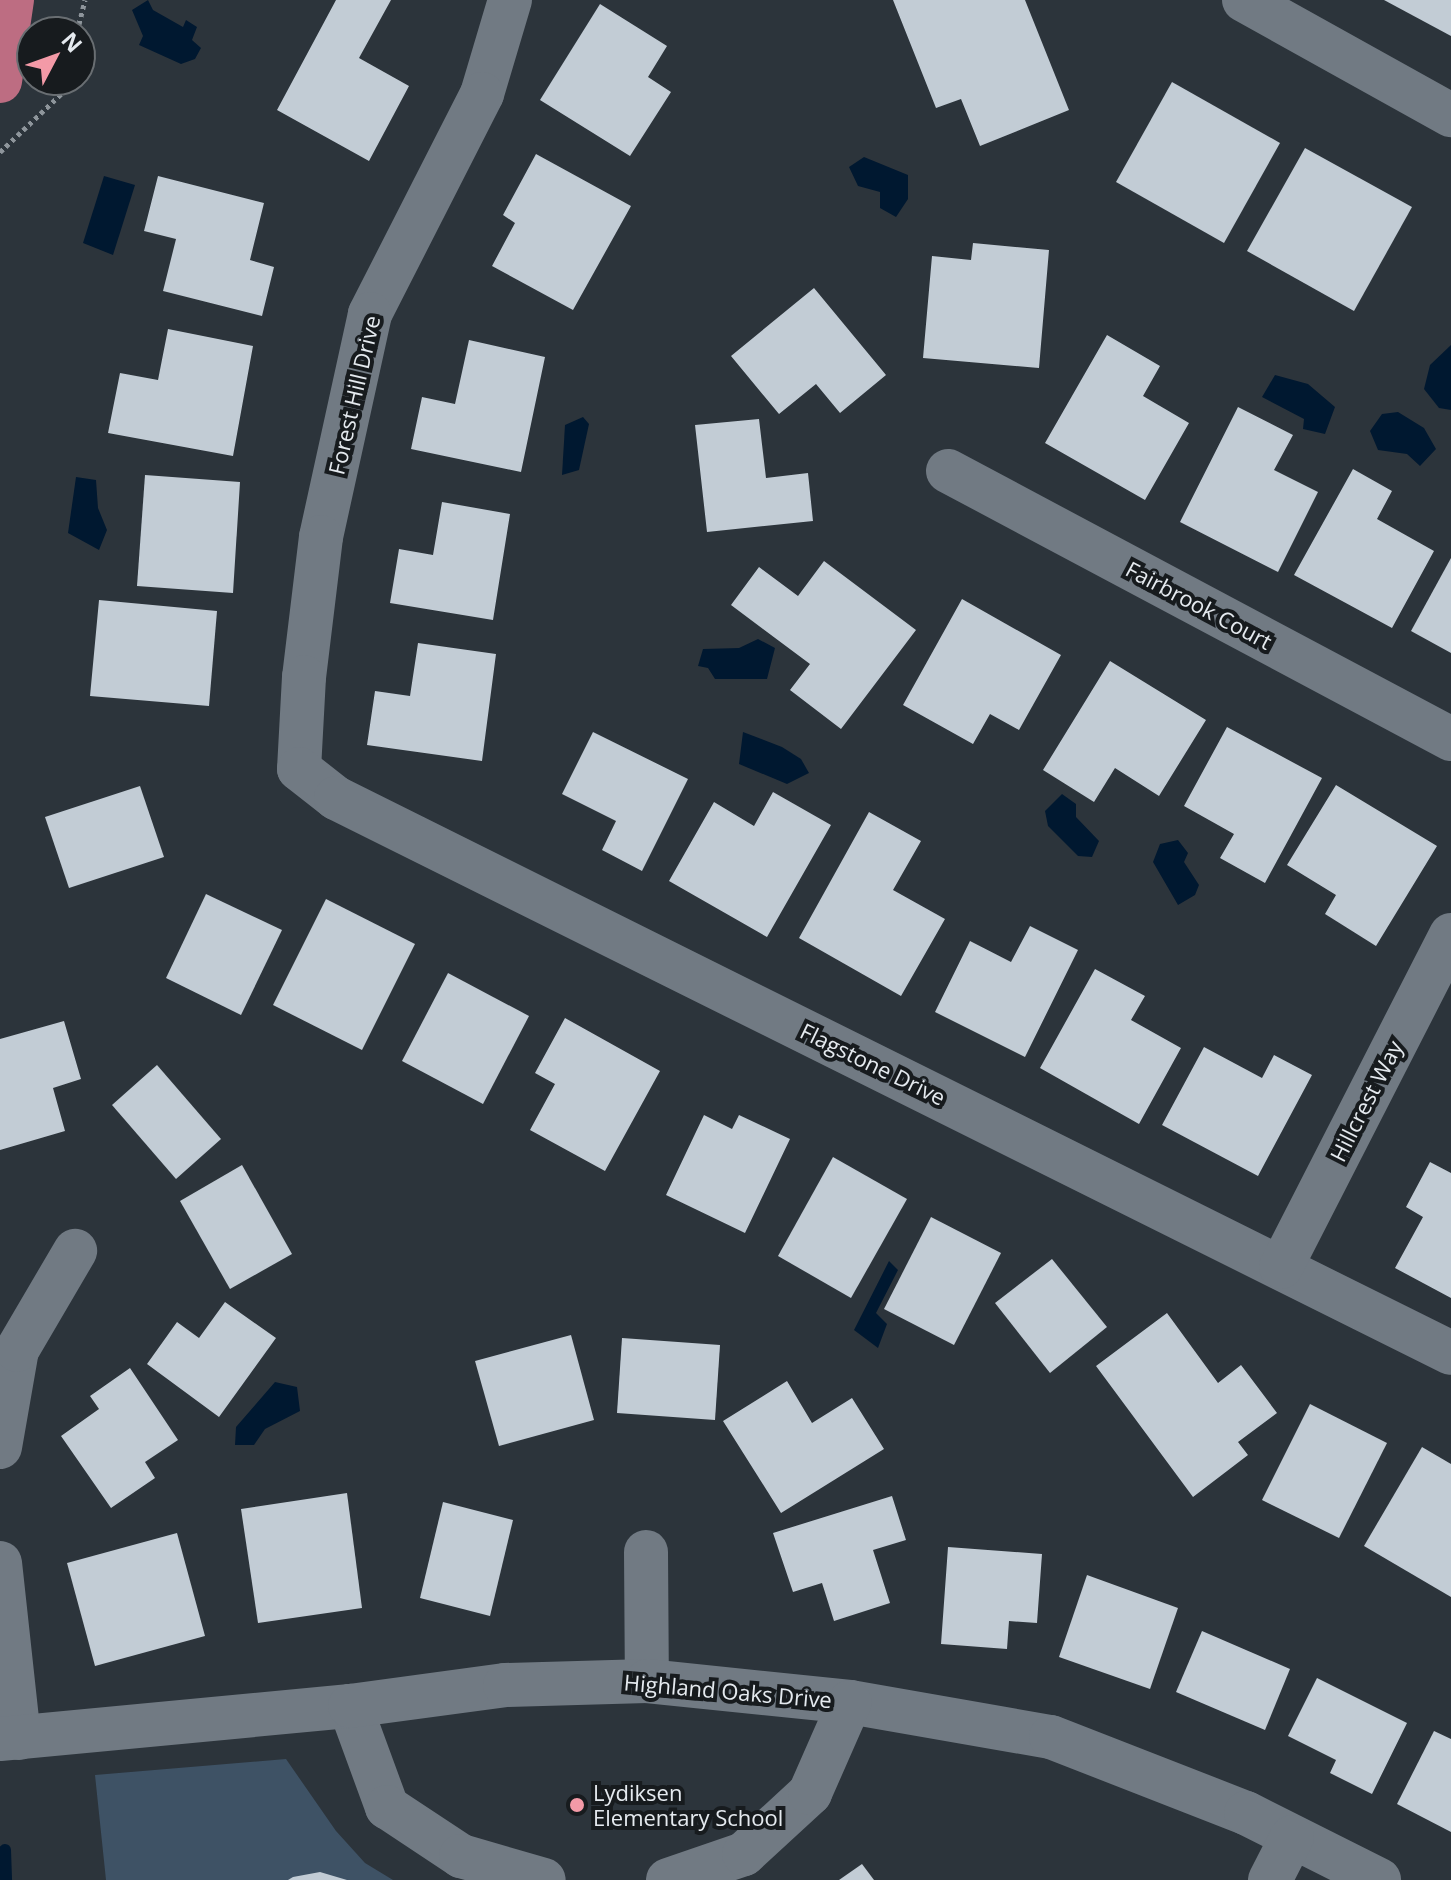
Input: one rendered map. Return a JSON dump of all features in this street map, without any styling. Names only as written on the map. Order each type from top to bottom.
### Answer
[{"type":"main road","points":[[0,81],[12,0]]},
{"type":"street","name":"Forest Hill Drive","points":[[299,769],[304,677],[321,537],[370,314],[482,94],[510,0]]},
{"type":"street","points":[[1244,0],[1451,115]]},
{"type":"street","name":"Fairbrook Court","points":[[948,471],[1451,739]]},
{"type":"street","name":"Flagstone Drive","points":[[299,769],[336,798],[1451,1353]]},
{"type":"street","name":"Hillcrest Way","points":[[1281,1267],[1451,935]]},
{"type":"street","points":[[0,1447],[17,1350],[75,1251]]},
{"type":"street","points":[[646,1552],[647,1681]]},
{"type":"street","points":[[0,1563],[9,1739]]},
{"type":"street","name":"Highland Oaks Drive","points":[[9,1739],[350,1706],[505,1685],[647,1681],[850,1702],[1051,1737],[1246,1813],[1379,1880]]},
{"type":"street","points":[[668,1880],[744,1854],[810,1793],[850,1702]]},
{"type":"street","points":[[350,1706],[387,1807],[461,1856],[544,1880]]},
{"type":"street","points":[[1270,1880],[1292,1837]]},
{"type":"path","points":[[0,152],[53,103],[57,96]]},
{"type":"shaded area","points":[[148,0],[153,10],[183,27],[186,20],[197,27],[192,40],[201,48],[195,59],[181,64],[139,45],[143,36],[132,10]]},
{"type":"shaded area","points":[[864,157],[908,175],[908,199],[896,217],[880,208],[880,192],[858,186],[849,167]]},
{"type":"shaded area","points":[[104,176],[135,185],[113,255],[83,243]]},
{"type":"shaded area","points":[[1451,345],[1451,410],[1439,408],[1424,389],[1430,365]]},
{"type":"shaded area","points":[[1275,375],[1308,384],[1335,407],[1325,434],[1303,429],[1304,419],[1262,397]]},
{"type":"shaded area","points":[[1398,412],[1424,428],[1436,449],[1420,466],[1407,454],[1378,450],[1370,431],[1382,414]]},
{"type":"shaded area","points":[[583,417],[589,424],[579,470],[562,475],[565,425]]},
{"type":"shaded area","points":[[76,477],[96,480],[98,508],[107,530],[99,550],[68,533]]},
{"type":"shaded area","points":[[758,639],[775,648],[767,679],[715,679],[708,668],[698,666],[703,649],[739,648]]},
{"type":"shaded area","points":[[743,732],[782,747],[801,759],[809,773],[787,784],[739,764]]},
{"type":"shaded area","points":[[1062,794],[1076,804],[1076,817],[1099,841],[1092,857],[1078,856],[1048,826],[1045,811]]},
{"type":"shaded area","points":[[1178,840],[1188,853],[1184,862],[1199,885],[1195,895],[1178,905],[1153,862],[1160,844]]},
{"type":"shaded area","points":[[889,1261],[898,1270],[876,1313],[887,1324],[878,1348],[854,1330]]},
{"type":"shaded area","points":[[275,1382],[297,1387],[300,1411],[265,1429],[254,1445],[235,1445],[236,1427]]},
{"type":"shaded area","points":[[286,1759],[336,1831],[365,1863],[393,1880],[106,1880],[95,1775]]},
{"type":"building","points":[[336,0],[391,0],[359,58],[409,86],[369,161],[277,110]]},
{"type":"building","points":[[893,0],[1025,0],[1069,110],[980,146],[961,99],[936,108]]},
{"type":"building","points":[[1384,0],[1451,0],[1451,36]]},
{"type":"building","points":[[600,4],[667,46],[648,77],[671,92],[630,156],[540,100]]},
{"type":"building","points":[[1172,82],[1280,143],[1224,243],[1116,182]]},
{"type":"building","points":[[1305,148],[1412,207],[1354,311],[1247,251]]},
{"type":"building","points":[[536,154],[631,206],[573,310],[492,266],[515,223],[503,215]]},
{"type":"building","points":[[158,176],[264,203],[250,260],[274,267],[262,316],[163,291],[176,239],[144,231]]},
{"type":"building","points":[[973,243],[1049,250],[1039,368],[923,358],[932,256],[971,260]]},
{"type":"building","points":[[814,288],[886,375],[840,413],[816,384],[779,414],[731,356]]},
{"type":"building","points":[[168,329],[253,346],[233,456],[108,433],[120,373],[158,380]]},
{"type":"building","points":[[1107,335],[1160,366],[1143,396],[1189,423],[1145,500],[1045,443]]},
{"type":"building","points":[[469,340],[545,357],[521,472],[411,449],[422,397],[455,404]]},
{"type":"building","points":[[1238,407],[1293,435],[1274,470],[1318,492],[1278,572],[1180,522]]},
{"type":"building","points":[[759,419],[766,478],[808,473],[813,521],[707,532],[695,425]]},
{"type":"building","points":[[1353,469],[1392,491],[1377,519],[1434,551],[1392,628],[1294,575]]},
{"type":"building","points":[[145,475],[240,482],[233,593],[137,586]]},
{"type":"building","points":[[442,502],[510,514],[493,620],[390,603],[399,549],[433,555]]},
{"type":"building","points":[[1451,558],[1451,653],[1411,631]]},
{"type":"building","points":[[824,561],[916,630],[841,729],[790,690],[810,664],[731,605],[759,567],[798,596]]},
{"type":"building","points":[[962,599],[1061,655],[1019,730],[990,714],[973,744],[903,705]]},
{"type":"building","points":[[99,600],[217,611],[209,706],[90,696]]},
{"type":"building","points":[[418,643],[496,654],[482,761],[367,745],[375,691],[410,696]]},
{"type":"building","points":[[1110,661],[1206,720],[1159,796],[1115,768],[1094,802],[1043,770]]},
{"type":"building","points":[[1227,727],[1322,778],[1265,883],[1220,858],[1234,834],[1184,806]]},
{"type":"building","points":[[593,732],[688,779],[642,871],[602,850],[616,821],[562,794]]},
{"type":"building","points":[[1336,785],[1437,846],[1376,946],[1325,914],[1336,895],[1287,865]]},
{"type":"building","points":[[140,786],[164,857],[69,888],[45,817]]},
{"type":"building","points":[[773,792],[831,825],[767,937],[669,881],[714,802],[754,826]]},
{"type":"building","points":[[869,812],[921,841],[893,890],[945,919],[901,996],[799,938]]},
{"type":"building","points":[[206,894],[282,930],[241,1015],[166,978]]},
{"type":"building","points":[[326,899],[415,944],[362,1050],[273,1005]]},
{"type":"building","points":[[1030,926],[1078,950],[1025,1057],[935,1012],[970,941],[1011,962]]},
{"type":"building","points":[[1095,969],[1145,996],[1131,1020],[1181,1048],[1139,1124],[1040,1068]]},
{"type":"building","points":[[448,973],[529,1016],[483,1104],[402,1061]]},
{"type":"building","points":[[565,1018],[660,1071],[605,1171],[530,1130],[555,1084],[535,1073]]},
{"type":"building","points":[[64,1021],[81,1079],[53,1088],[65,1131],[0,1150],[0,1039]]},
{"type":"building","points":[[1204,1047],[1262,1078],[1274,1055],[1312,1075],[1258,1176],[1162,1125]]},
{"type":"building","points":[[157,1065],[221,1139],[176,1179],[112,1105]]},
{"type":"building","points":[[704,1115],[732,1129],[739,1115],[790,1139],[745,1233],[666,1195]]},
{"type":"building","points":[[833,1157],[907,1199],[851,1298],[778,1256]]},
{"type":"building","points":[[1430,1162],[1451,1173],[1451,1298],[1395,1268],[1423,1217],[1406,1207]]},
{"type":"building","points":[[242,1165],[292,1254],[230,1289],[180,1201]]},
{"type":"building","points":[[931,1217],[1001,1253],[954,1345],[884,1309]]},
{"type":"building","points":[[1052,1259],[1107,1327],[1050,1373],[995,1303]]},
{"type":"building","points":[[225,1302],[276,1338],[219,1417],[147,1364],[177,1322],[199,1338]]},
{"type":"building","points":[[1167,1313],[1218,1383],[1241,1365],[1277,1413],[1238,1442],[1248,1455],[1193,1497],[1096,1366]]},
{"type":"building","points":[[571,1335],[594,1420],[499,1446],[475,1361]]},
{"type":"building","points":[[622,1338],[720,1345],[715,1420],[617,1413]]},
{"type":"building","points":[[130,1368],[178,1440],[145,1462],[155,1478],[111,1508],[61,1436],[99,1409],[90,1396]]},
{"type":"building","points":[[787,1381],[812,1423],[852,1398],[884,1449],[781,1513],[723,1421]]},
{"type":"building","points":[[1310,1404],[1387,1443],[1339,1538],[1262,1500]]},
{"type":"building","points":[[1422,1447],[1451,1464],[1451,1597],[1364,1546]]},
{"type":"building","points":[[347,1493],[362,1608],[258,1623],[241,1509]]},
{"type":"building","points":[[892,1496],[906,1540],[873,1550],[890,1603],[834,1621],[822,1583],[793,1592],[773,1533]]},
{"type":"building","points":[[443,1502],[513,1520],[490,1616],[420,1598]]},
{"type":"building","points":[[177,1533],[205,1636],[95,1666],[67,1563]]},
{"type":"building","points":[[948,1547],[1042,1554],[1037,1623],[1009,1621],[1007,1649],[941,1644]]},
{"type":"building","points":[[1087,1575],[1178,1608],[1150,1689],[1059,1657]]},
{"type":"building","points":[[1202,1631],[1290,1669],[1265,1730],[1176,1692]]},
{"type":"building","points":[[1317,1678],[1407,1723],[1372,1794],[1330,1773],[1336,1760],[1288,1736]]},
{"type":"building","points":[[1434,1731],[1451,1739],[1451,1832],[1397,1804]]},
{"type":"building","points":[[862,1864],[874,1880],[839,1880]]},
{"type":"building","points":[[320,1872],[347,1880],[288,1880],[293,1877]]},
{"type":"waterway","points":[[5,1850],[6,1880]]},
{"type":"place","name":"Lydiksen Elementary School","points":[[577,1805]]}]
